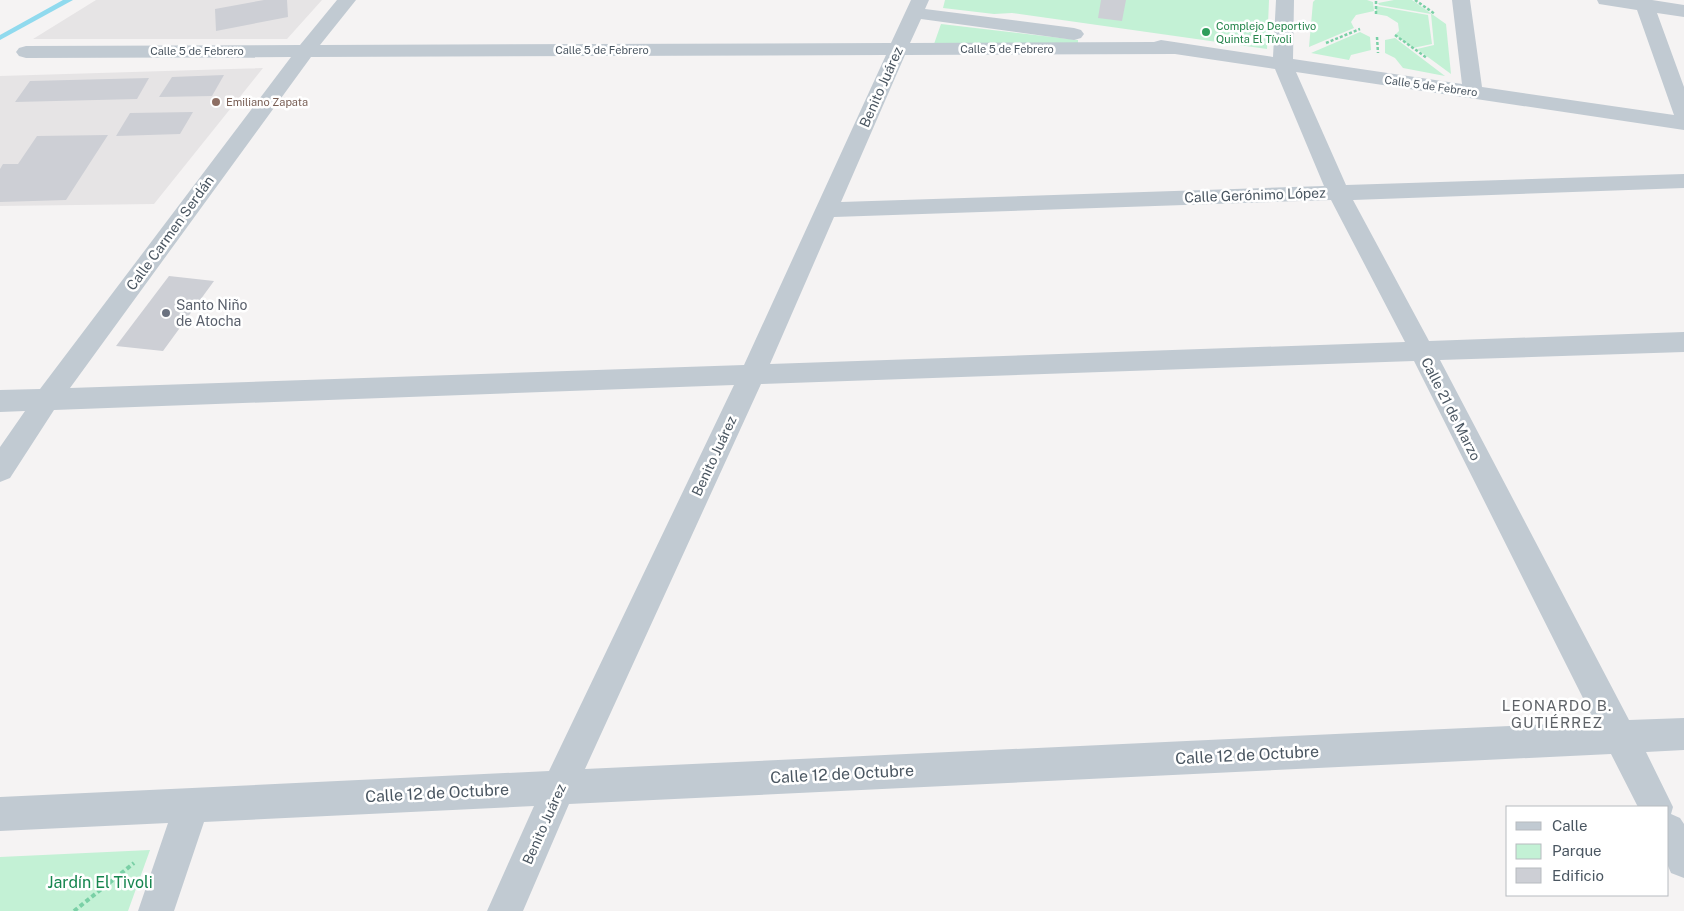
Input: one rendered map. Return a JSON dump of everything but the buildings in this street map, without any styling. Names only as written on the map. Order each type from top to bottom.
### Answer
[{"type":"street","name":"Calle Carmen Serdán","points":[[0,470],[47,399],[305,51],[347,0]]},
{"type":"street","name":"Calle 21 de Marzo","points":[[1285,0],[1283,64],[1338,193],[1422,351],[1655,806]]},
{"type":"street","points":[[1461,0],[1474,92]]},
{"type":"street","points":[[1606,0],[1644,3],[1684,11]]},
{"type":"street","points":[[1644,3],[1684,115]]},
{"type":"street","name":"Calle 5 de Febrero","points":[[918,7],[1283,64],[1684,123]]},
{"type":"street","name":"Benito Juárez","points":[[505,911],[559,788],[752,375],[918,7]]},
{"type":"street","name":"Calle 5 de Febrero","points":[[26,52],[1179,48]]},
{"type":"street","name":"Calle Gerónimo López","points":[[826,210],[1684,181]]},
{"type":"street","points":[[0,401],[1684,342]]},
{"type":"street","name":"Calle 12 de Octubre","points":[[0,814],[1684,734]]},
{"type":"street","points":[[156,911],[192,805]]},
{"type":"street","points":[[1669,832],[1684,860]]},
{"type":"path","points":[[1376,1],[1376,14]]},
{"type":"path","points":[[1326,43],[1360,29]]},
{"type":"path","points":[[1377,37],[1378,53]]},
{"type":"path","points":[[74,911],[142,856]]},
{"type":"shaded area","points":[[96,0],[322,0],[287,39],[33,39]]},
{"type":"shaded area","points":[[263,68],[154,204],[0,206],[0,76]]},
{"type":"green space","name":"Complejo Deportivo Quinta El Tívoli","points":[[945,0],[1269,0],[1267,49],[1012,13],[994,14],[943,8]]},
{"type":"green space","points":[[1315,0],[1367,0],[1373,2],[1374,11],[1356,15],[1351,22],[1354,28],[1309,47],[1313,2]]},
{"type":"green space","points":[[1394,0],[1412,0],[1446,24],[1451,74],[1417,49],[1434,45],[1431,14],[1379,5],[1378,3]]},
{"type":"green space","points":[[1376,6],[1428,15],[1432,44],[1413,48],[1395,35],[1399,31],[1398,23],[1387,16],[1376,14]]},
{"type":"green space","points":[[941,24],[1078,40],[1078,44],[934,44]]},
{"type":"green space","points":[[1360,32],[1370,37],[1371,50],[1351,55],[1349,60],[1311,53]]},
{"type":"green space","points":[[1395,38],[1445,76],[1403,68],[1395,58],[1385,53],[1385,40]]},
{"type":"green space","name":"Jardín El Tivoli","points":[[150,850],[128,911],[0,911],[0,857]]},
{"type":"waterway","points":[[0,38],[69,0]]},
{"type":"place","name":"Complejo Deportivo Quinta El Tívoli","points":[[1206,32]]},
{"type":"place","name":"Emiliano Zapata","points":[[216,102]]},
{"type":"place","name":"Santo Niño de Atocha","points":[[166,313]]},
{"type":"district","name":"LEONARDO B. GUTIÉRREZ","points":[[1557,714]]}]
